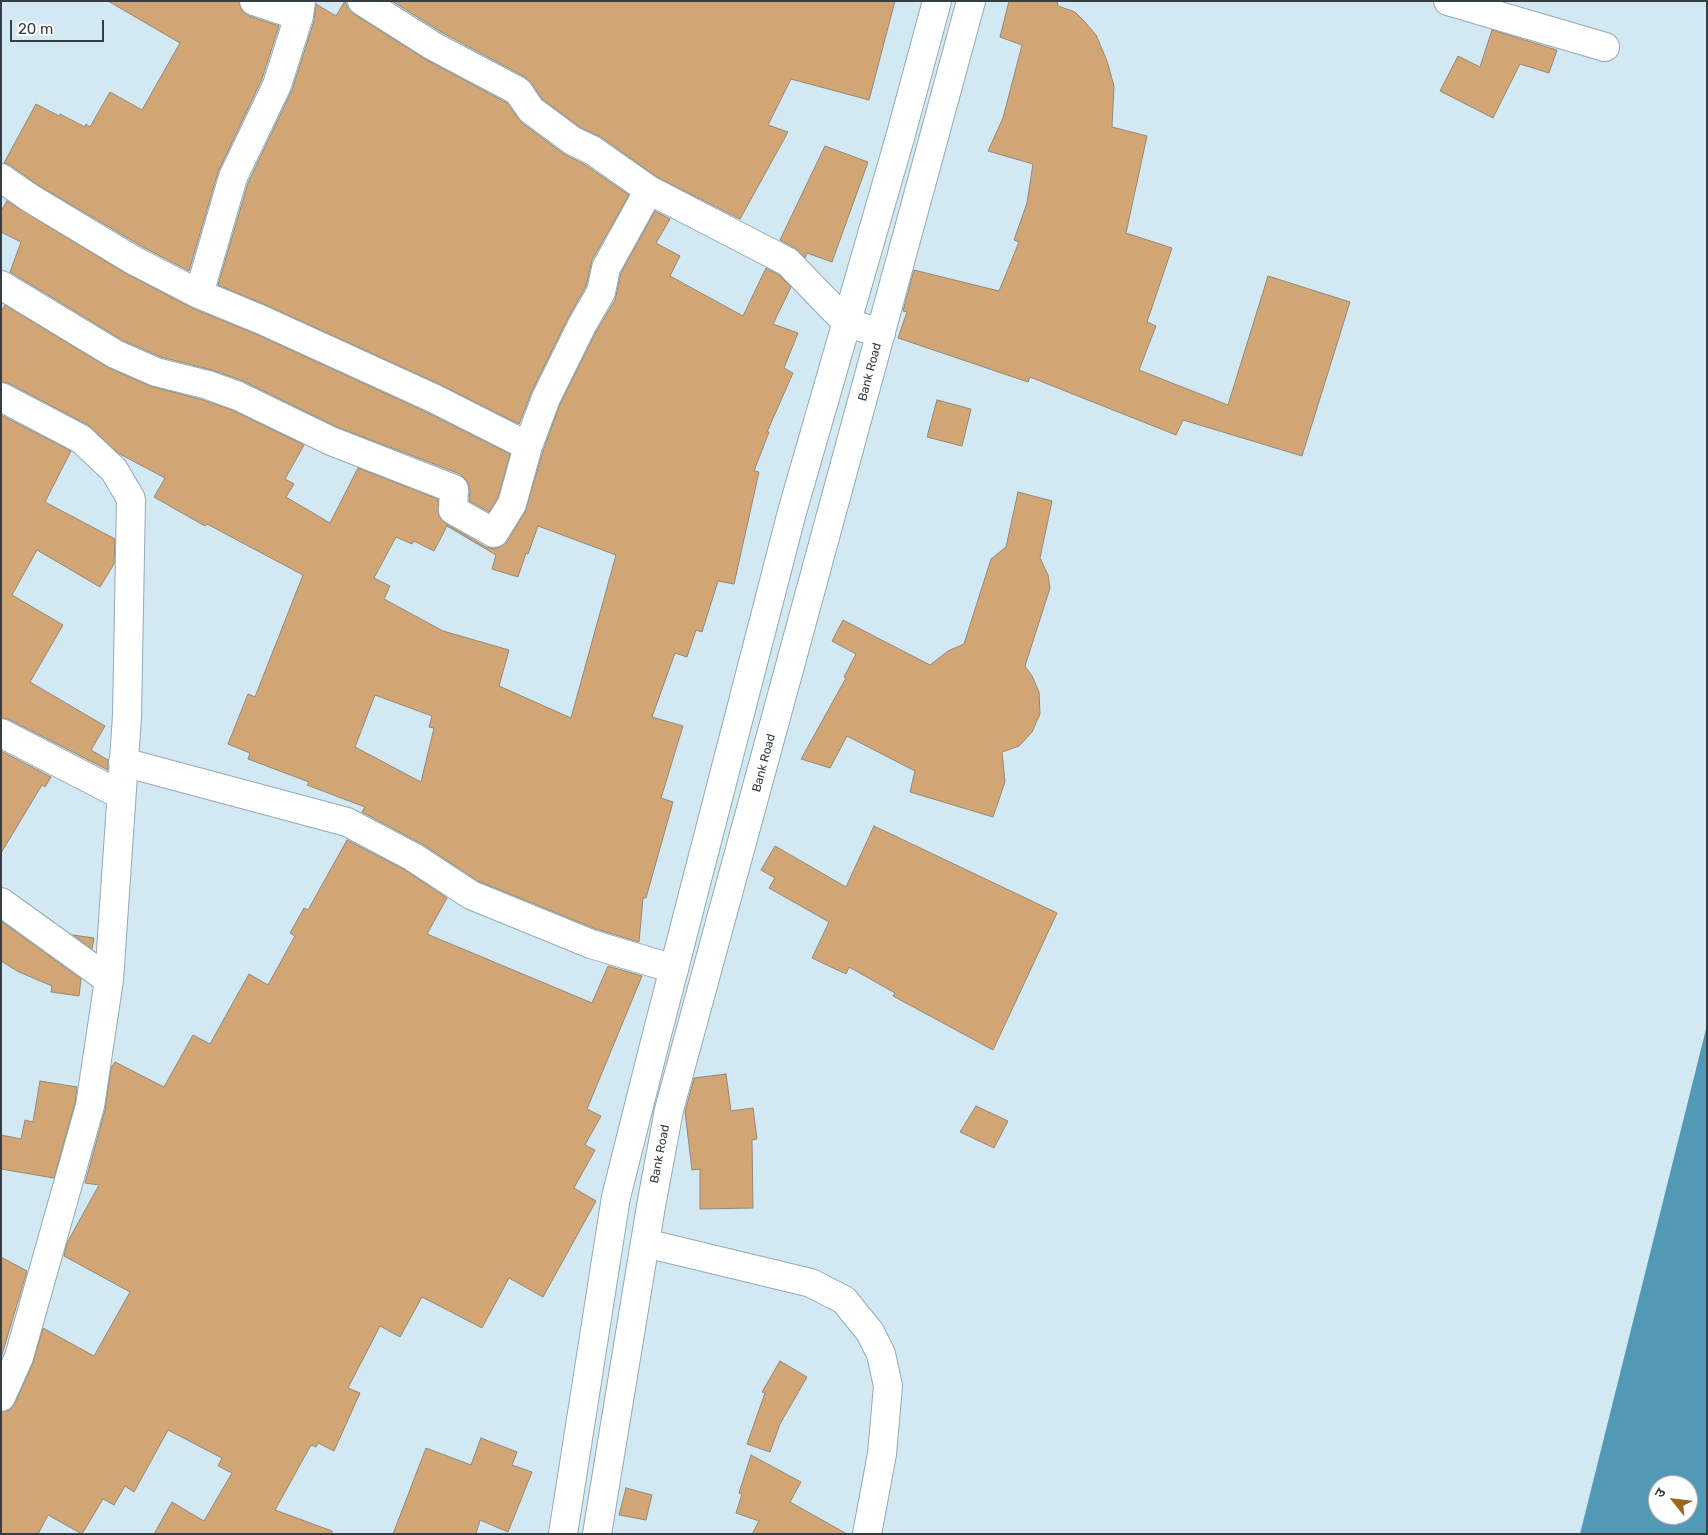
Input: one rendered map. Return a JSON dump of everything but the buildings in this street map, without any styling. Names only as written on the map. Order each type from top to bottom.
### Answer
[{"type":"street","points":[[199,294],[233,177],[277,85],[300,9],[254,1]]},
{"type":"street","points":[[362,1],[433,46],[518,91],[531,110],[566,136],[592,150],[649,190],[788,262],[847,323],[881,333]]},
{"type":"street","points":[[563,1534],[616,1197],[792,512],[898,144],[936,1]]},
{"type":"street","name":"Bank Road","points":[[597,1534],[644,1244],[669,1110],[971,1]]},
{"type":"street","points":[[1448,1],[1605,47]]},
{"type":"street","points":[[1,178],[30,198],[132,260],[199,294],[262,320],[433,398],[528,446]]},
{"type":"street","points":[[1,284],[115,354],[156,372],[208,385],[238,396],[331,441],[454,489],[453,510],[494,533],[512,504],[528,446],[546,398],[582,325],[601,292],[606,268],[649,190]]},
{"type":"street","points":[[1,397],[81,439],[114,470],[131,499],[127,716],[109,980],[90,1106],[19,1357],[1,1397]]},
{"type":"street","points":[[1,733],[122,795]]},
{"type":"street","points":[[123,762],[347,822],[413,857],[471,895],[591,944],[674,969]]},
{"type":"street","points":[[1,902],[109,980]]},
{"type":"street","points":[[644,1244],[811,1283],[844,1300],[870,1332],[881,1354],[888,1386],[882,1454],[867,1534]]},
{"type":"water","points":[[1707,1025],[1707,1534],[1580,1534]]}]
